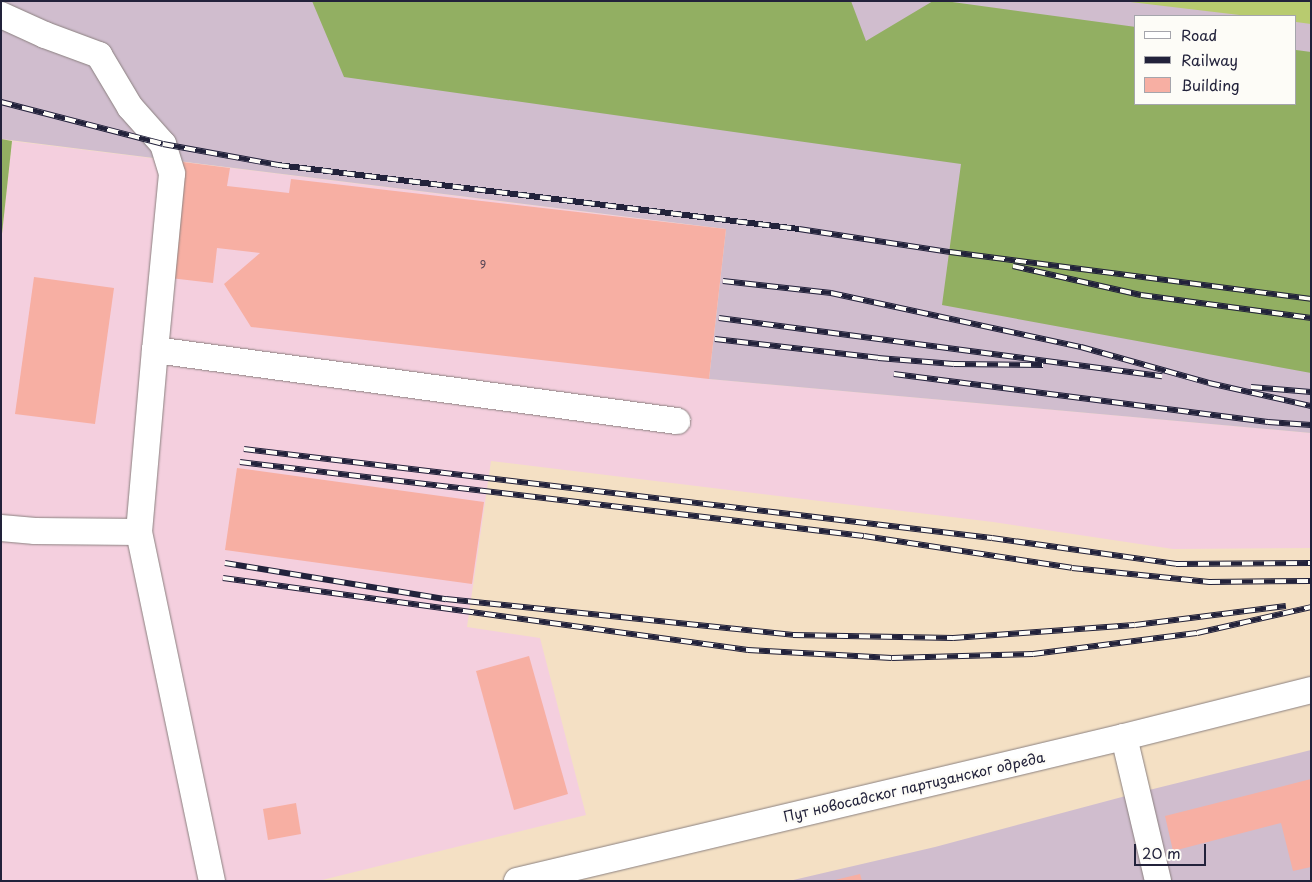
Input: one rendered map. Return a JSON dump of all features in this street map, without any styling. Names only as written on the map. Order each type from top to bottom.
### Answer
[{"type":"street","points":[[1,15],[45,35],[99,55],[130,107],[163,144],[172,174],[139,532],[212,881]]},
{"type":"street","points":[[156,350],[677,421]]},
{"type":"street","points":[[1,528],[35,532],[139,532]]},
{"type":"street","name":"Пут новосадског партизанског одреда","points":[[517,881],[1124,737],[1311,690]]},
{"type":"street","points":[[1124,737],[1158,881]]},
{"type":"shaded area","points":[[1,1],[1311,1],[1311,433],[709,379],[726,229],[1,139]]},
{"type":"shaded area","points":[[12,141],[726,229],[709,379],[1311,433],[1311,548],[1173,549],[993,522],[491,461],[467,627],[540,638],[586,815],[318,881],[1,881],[1,243]]},
{"type":"shaded area","points":[[1311,750],[1311,881],[789,881],[935,847],[1137,793]]},
{"type":"green space","points":[[312,1],[851,1],[866,41],[933,1],[945,1],[1134,27],[1134,105],[1297,105],[1297,50],[1311,52],[1311,373],[942,305],[961,164],[344,77]]},
{"type":"green space","points":[[1122,1],[1311,1],[1311,24],[1297,22],[1297,15],[1240,15]]},
{"type":"green space","points":[[1,139],[12,141],[1,243]]},
{"type":"building","points":[[183,162],[230,168],[227,186],[289,193],[291,179],[726,229],[709,379],[251,327],[224,284],[260,253],[217,248],[213,283],[170,278]]},
{"type":"building","points":[[34,277],[114,288],[95,424],[15,414]]},
{"type":"building","points":[[237,468],[484,502],[472,584],[225,550]]},
{"type":"building","points":[[529,656],[568,794],[514,810],[476,671]]},
{"type":"building","points":[[1311,779],[1311,867],[1293,871],[1281,823],[1173,851],[1165,816]]},
{"type":"building","points":[[296,803],[301,834],[268,840],[263,809]]},
{"type":"building","points":[[860,874],[862,881],[835,881],[835,880]]},
{"type":"railway","points":[[1,102],[163,144],[278,165],[799,229],[950,252],[1311,299]]},
{"type":"railway","points":[[1013,266],[1141,295],[1311,318]]},
{"type":"railway","points":[[723,281],[831,293],[1081,347],[1209,383],[1311,406]]},
{"type":"railway","points":[[719,318],[1162,376]]},
{"type":"railway","points":[[715,339],[878,358],[954,364],[1043,365]]},
{"type":"railway","points":[[894,374],[1268,422],[1311,425]]},
{"type":"railway","points":[[1251,387],[1311,392]]},
{"type":"railway","points":[[244,449],[992,538],[1176,564],[1311,563]]},
{"type":"railway","points":[[240,462],[864,536],[1072,568],[1209,582],[1311,581]]},
{"type":"railway","points":[[225,563],[446,599],[793,635],[953,638],[1135,625],[1286,606]]},
{"type":"railway","points":[[223,578],[748,650],[892,658],[1033,654],[1197,633],[1311,607]]}]
